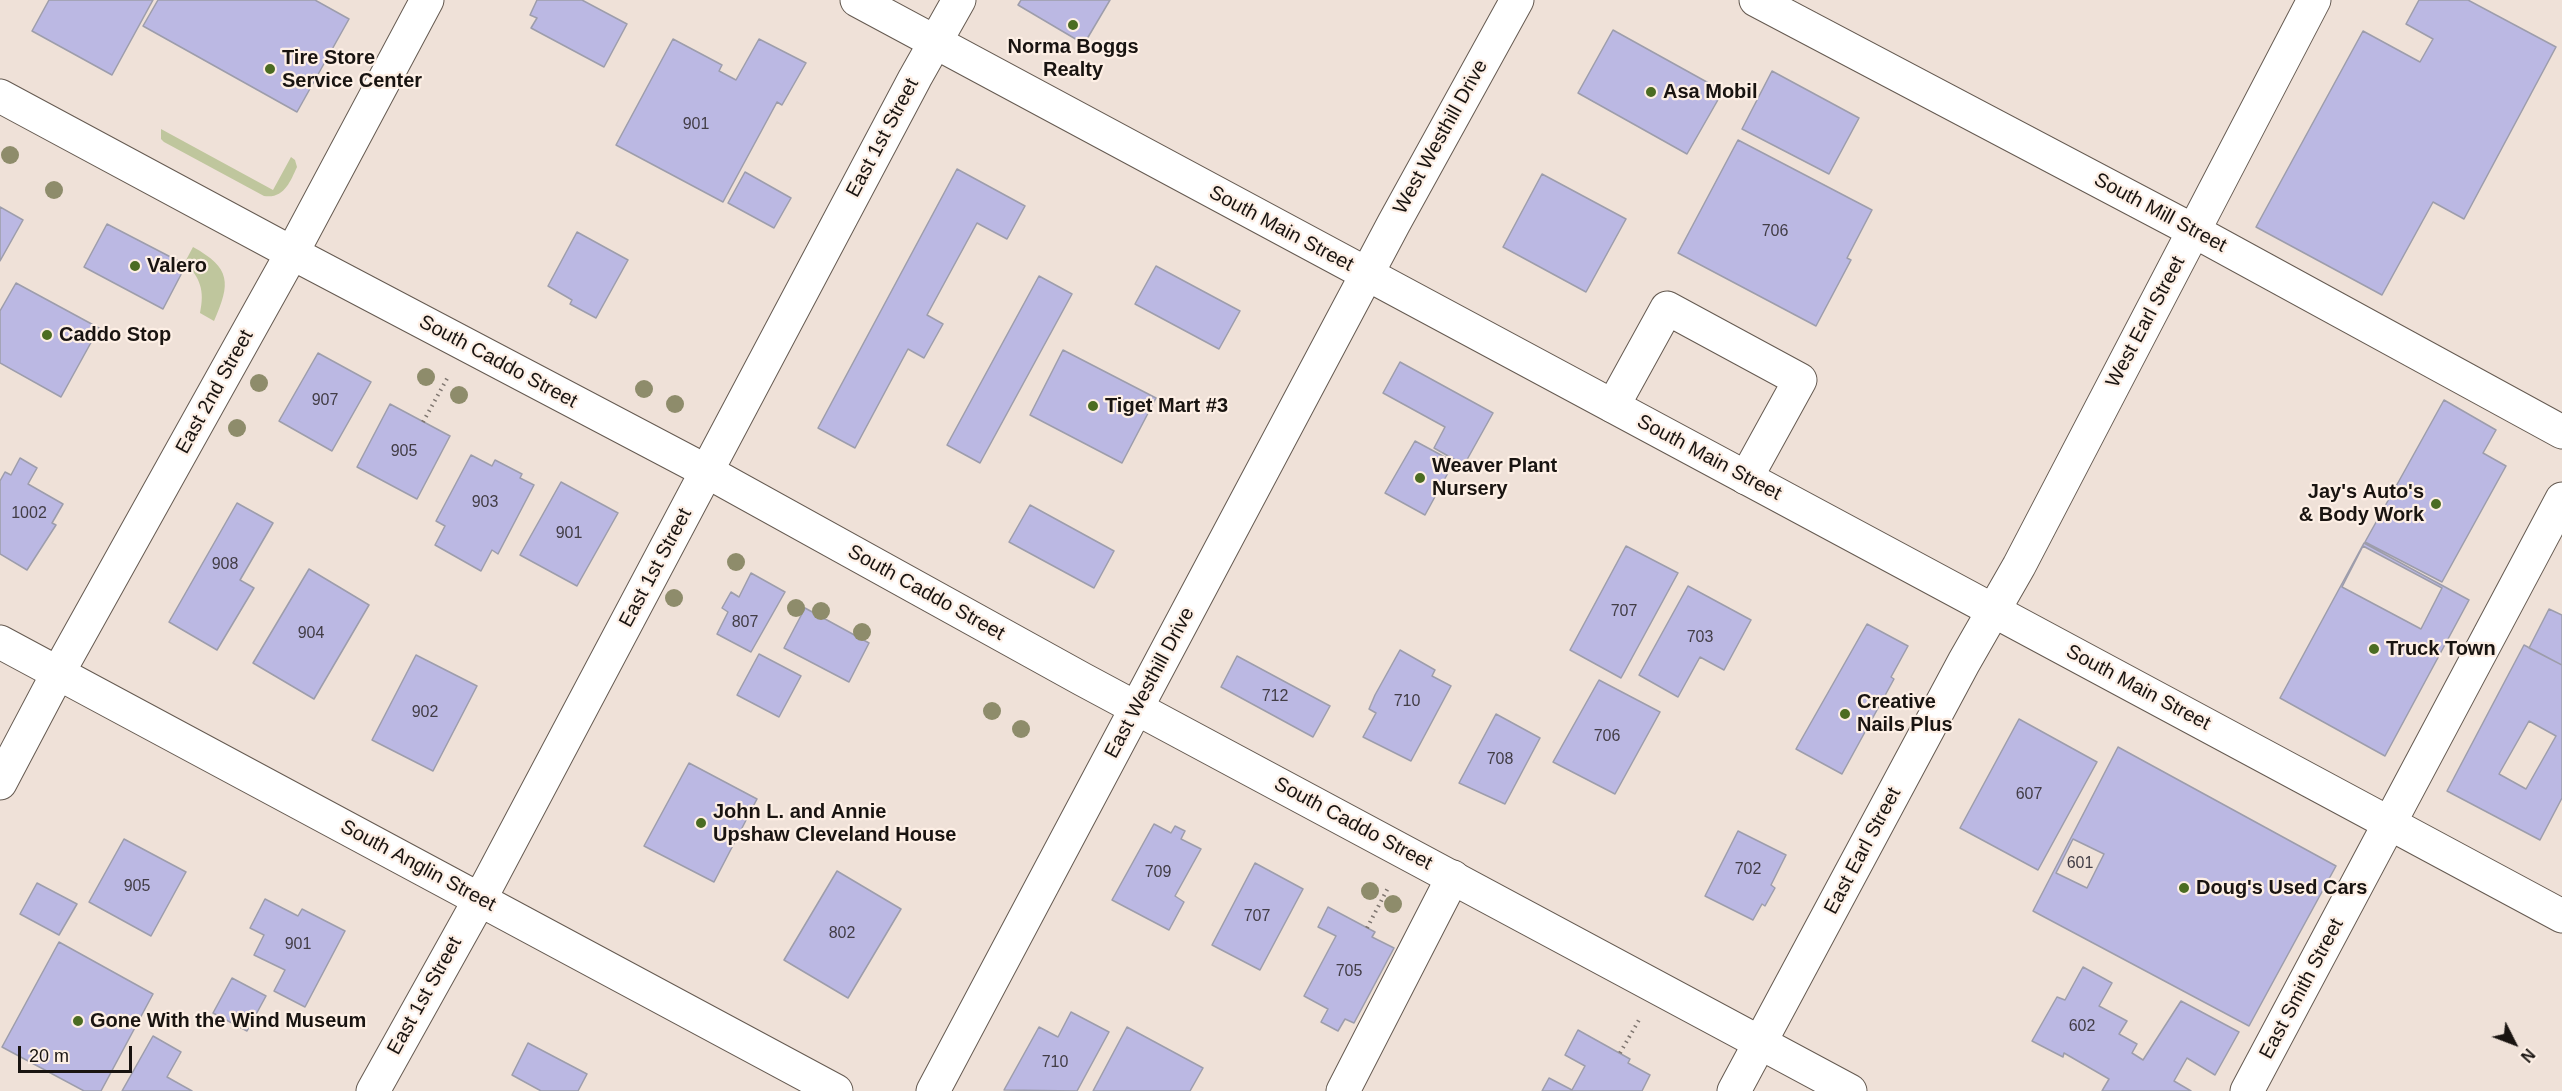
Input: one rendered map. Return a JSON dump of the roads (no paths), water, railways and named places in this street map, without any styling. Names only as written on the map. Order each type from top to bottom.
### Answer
[{"type":"street","name":"East 2nd Street","points":[[0,783],[58,673],[292,253],[427,0]]},
{"type":"street","name":"South Main Street","points":[[857,0],[2562,916]]},
{"type":"street","name":"East 1st Street","points":[[373,1091],[480,899],[934,42],[959,0]]},
{"type":"street","name":"West Westhill Drive","points":[[1366,274],[1516,0]]},
{"type":"street","name":"South Mill Street","points":[[1756,0],[2194,231],[2562,432]]},
{"type":"street","name":"West Earl Street","points":[[1994,611],[2314,0]]},
{"type":"street","name":"South Caddo Street","points":[[0,96],[706,471],[1137,707],[1850,1091]]},
{"type":"street","name":"East Westhill Drive","points":[[933,1091],[1366,274]]},
{"type":"street","points":[[1613,406],[1666,308],[1800,380],[1746,478]]},
{"type":"street","name":"East Smith Street","points":[[2247,1091],[2562,498]]},
{"type":"street","name":"East Earl Street","points":[[1734,1091],[1994,611]]},
{"type":"street","name":"South Anglin Street","points":[[0,642],[836,1091]]},
{"type":"street","points":[[1343,1091],[1453,877]]},
{"type":"place","name":"Norma Boggs Realty","points":[[1073,25]]},
{"type":"place","name":"Tire Store Service Center","points":[[270,69]]},
{"type":"place","name":"Asa Mobil","points":[[1651,92]]},
{"type":"place","name":"Valero","points":[[135,266]]},
{"type":"place","name":"Caddo Stop","points":[[47,335]]},
{"type":"place","name":"Tiget Mart #3","points":[[1093,406]]},
{"type":"place","name":"Weaver Plant Nursery","points":[[1420,478]]},
{"type":"place","name":"Jay's Auto's & Body Work","points":[[2436,504]]},
{"type":"place","name":"Truck Town","points":[[2374,649]]},
{"type":"place","name":"Creative Nails Plus","points":[[1845,714]]},
{"type":"place","name":"John L. and Annie Upshaw Cleveland House","points":[[701,823]]},
{"type":"place","name":"Doug's Used Cars","points":[[2184,888]]},
{"type":"place","name":"Gone With the Wind Museum","points":[[78,1021]]}]
